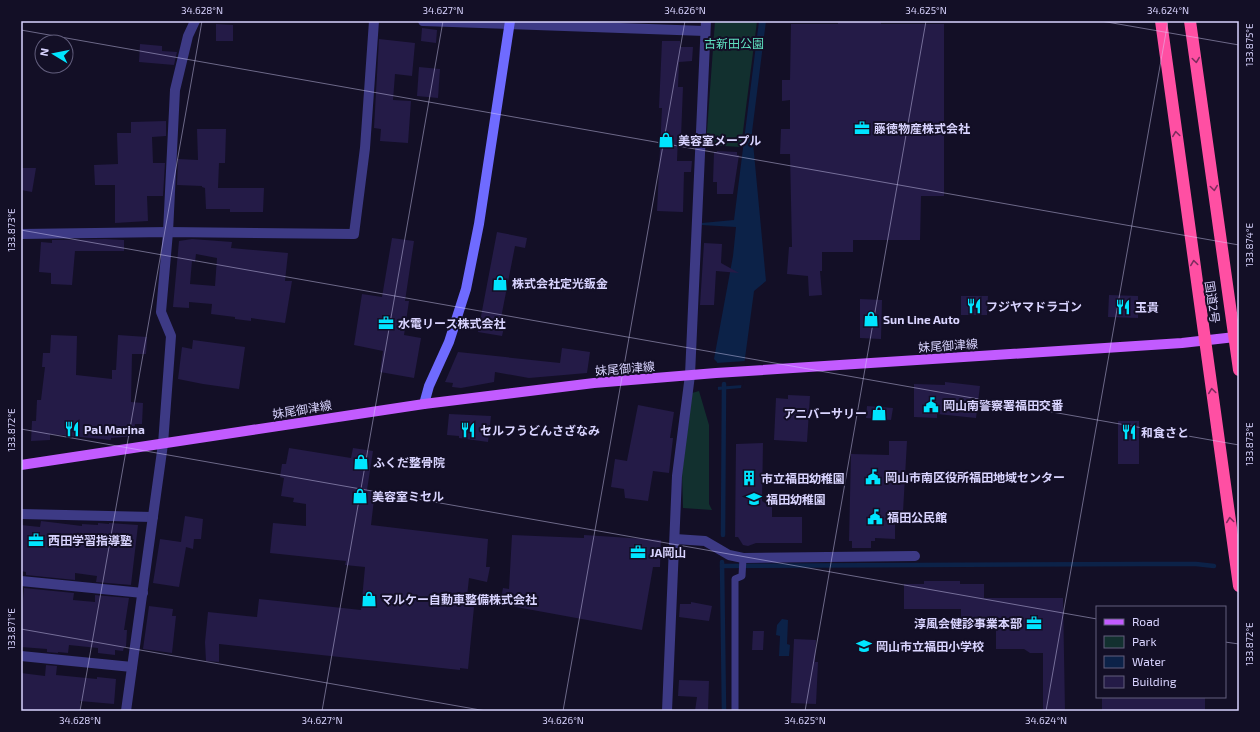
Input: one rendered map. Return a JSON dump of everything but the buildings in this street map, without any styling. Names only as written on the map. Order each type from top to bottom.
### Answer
[{"type":"highway","name":"国道2号","points":[[1161,21],[1239,586]]},
{"type":"highway","name":"国道2号","points":[[1190,21],[1237,337],[1239,370]]},
{"type":"main road","name":"妹尾御津線","points":[[21,465],[424,404],[594,384],[716,373],[1182,343],[1237,337]]},
{"type":"street","points":[[126,711],[163,444],[171,336],[161,312],[168,232],[175,90],[188,36],[195,21]]},
{"type":"street","points":[[21,234],[168,232],[354,234],[365,148],[374,21]]},
{"type":"street","points":[[423,21],[705,26],[690,375],[677,476],[667,711]]},
{"type":"street","points":[[424,404],[429,386],[449,342],[466,289],[479,224],[510,22]]},
{"type":"street","points":[[21,514],[153,517]]},
{"type":"street","points":[[675,539],[706,541],[729,555],[743,560],[915,556]]},
{"type":"street","points":[[21,581],[143,593]]},
{"type":"street","points":[[21,656],[132,667]]},
{"type":"lane","points":[[735,711],[735,579],[742,576],[743,560]]},
{"type":"green space","name":"古新田公園","points":[[715,21],[757,21],[741,147],[706,145]]},
{"type":"green space","points":[[699,391],[709,425],[709,504],[712,510],[683,508],[682,472],[692,393]]},
{"type":"water","points":[[759,21],[766,21],[752,132],[766,281],[754,291],[741,388],[718,390],[717,362],[714,359],[733,256],[736,227],[702,225],[702,223],[734,220]]},
{"type":"water","points":[[782,619],[788,620],[787,644],[790,645],[789,656],[779,656],[780,636],[776,635],[777,625]]},
{"type":"pier","points":[[746,361],[743,385],[716,387],[716,363]]},
{"type":"waterway","points":[[723,535],[724,384]]},
{"type":"waterway","points":[[722,562],[724,711]]},
{"type":"waterway","points":[[722,566],[1144,564],[1196,564],[1214,566]]},
{"type":"place","name":"藤徳物産株式会社","points":[[862,128]]},
{"type":"place","name":"美容室メープル","points":[[666,140]]},
{"type":"place","name":"株式会社定光鈑金","points":[[500,283]]},
{"type":"place","name":"フジヤマドラゴン","points":[[974,306]]},
{"type":"place","name":"玉貴","points":[[1123,307]]},
{"type":"place","name":"Sun Line Auto","points":[[871,319]]},
{"type":"place","name":"水電リース株式会社","points":[[386,323]]},
{"type":"place","name":"岡山南警察署福田交番","points":[[931,405]]},
{"type":"place","name":"アニバーサリー","points":[[879,413]]},
{"type":"place","name":"Pal Marina","points":[[72,429]]},
{"type":"place","name":"セルフうどんさざなみ","points":[[468,430]]},
{"type":"place","name":"和食さと","points":[[1129,432]]},
{"type":"place","name":"ふくだ整骨院","points":[[361,462]]},
{"type":"place","name":"岡山市南区役所福田地域センター","points":[[873,477]]},
{"type":"place","name":"市立福田幼稚園","points":[[749,478]]},
{"type":"place","name":"美容室ミセル","points":[[360,496]]},
{"type":"place","name":"福田幼稚園","points":[[754,499]]},
{"type":"place","name":"福田公民館","points":[[875,517]]},
{"type":"place","name":"西田学習指導塾","points":[[36,540]]},
{"type":"place","name":"JA岡山","points":[[638,552]]},
{"type":"place","name":"マルケー自動車整備株式会社","points":[[369,599]]},
{"type":"place","name":"淳風会健診事業本部","points":[[1034,623]]},
{"type":"place","name":"岡山市立福田小学校","points":[[864,646]]}]
